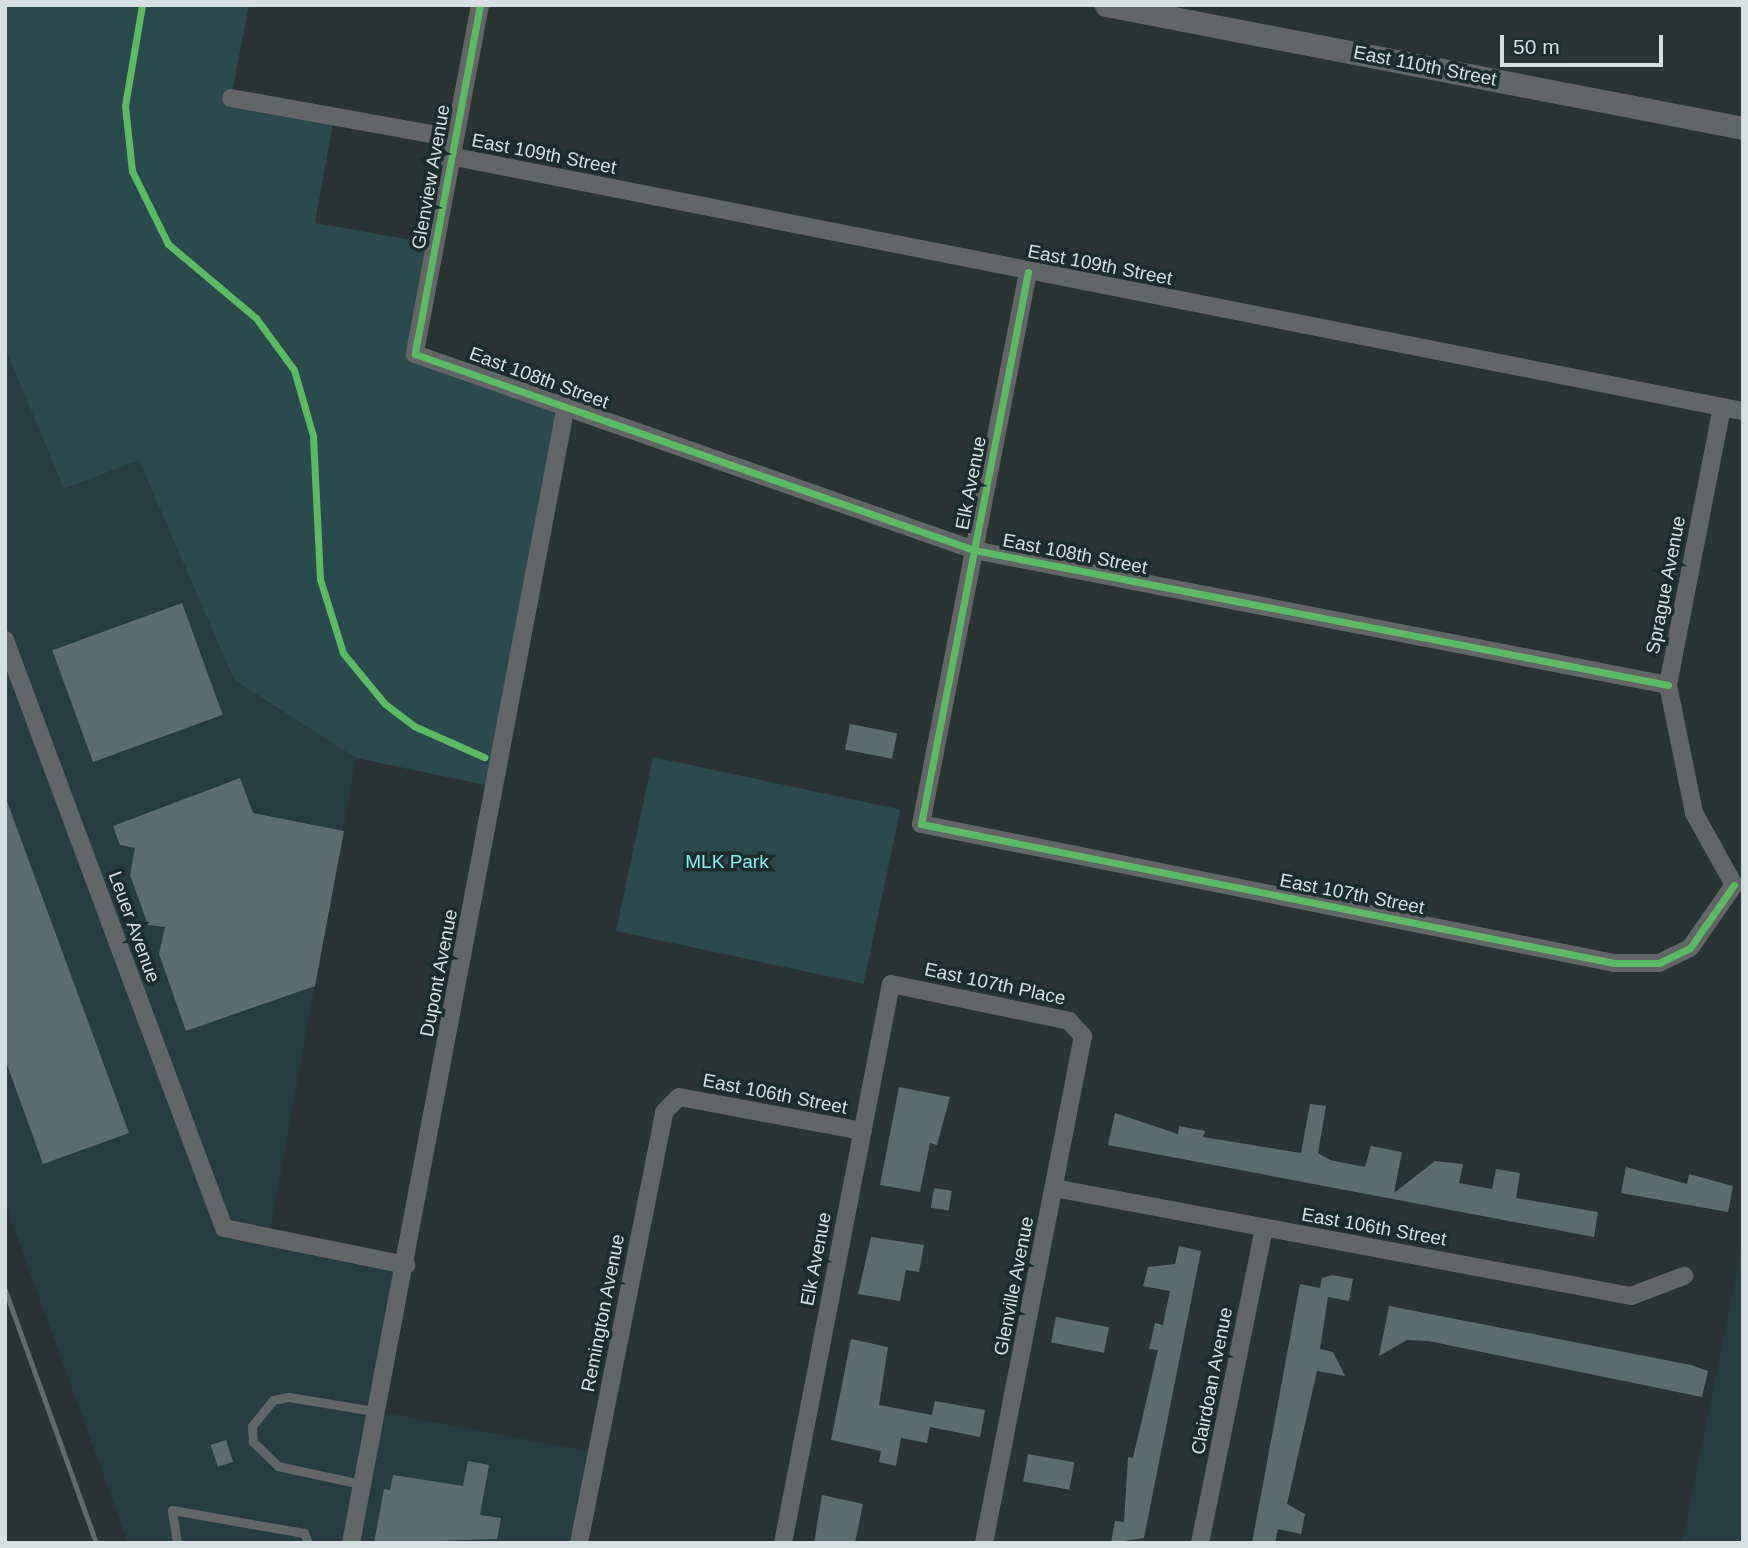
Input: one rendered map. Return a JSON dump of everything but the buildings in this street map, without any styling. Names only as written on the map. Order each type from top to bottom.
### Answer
[{"type":"street","name":"Glenview Avenue","points":[[415,354],[480,5]]},
{"type":"street","name":"East 110th Street","points":[[1107,5],[1136,8],[1743,128]]},
{"type":"street","name":"East 109th Street","points":[[231,98],[454,138]]},
{"type":"street","name":"East 109th Street","points":[[450,156],[1743,411]]},
{"type":"street","name":"Elk Avenue","points":[[921,824],[1028,272]]},
{"type":"street","name":"East 108th Street","points":[[415,354],[565,410],[974,550],[1668,685]]},
{"type":"street","name":"Sprague Avenue","points":[[1722,407],[1668,685],[1694,813],[1738,886]]},
{"type":"street","name":"Dupont Avenue","points":[[351,1543],[374,1411],[406,1265],[565,410]]},
{"type":"street","name":"Leuer Avenue","points":[[5,640],[224,1228],[406,1265]]},
{"type":"street","name":"East 107th Street","points":[[921,824],[1614,963],[1659,963],[1690,948],[1738,886]]},
{"type":"street","name":"Elk Avenue","points":[[783,1543],[891,984]]},
{"type":"street","name":"East 107th Place","points":[[891,984],[1069,1021],[1083,1036]]},
{"type":"street","name":"Glenville Avenue","points":[[984,1543],[1083,1036]]},
{"type":"street","name":"East 106th Street","points":[[679,1097],[863,1131]]},
{"type":"street","name":"Remington Avenue","points":[[579,1543],[664,1112],[679,1097]]},
{"type":"street","name":"East 106th Street","points":[[1054,1188],[1631,1296],[1684,1276]]},
{"type":"street","name":"Clairdoan Avenue","points":[[1200,1543],[1264,1228]]},
{"type":"lane","points":[[361,1484],[278,1466],[253,1442],[252,1426],[272,1400],[289,1397],[374,1411]]},
{"type":"lane","points":[[177,1543],[172,1510],[304,1534],[308,1543]]},
{"type":"shaded area","points":[[5,348],[64,489],[139,459],[234,680],[356,758],[269,1237],[406,1265],[375,1411],[597,1453],[579,1543],[128,1543],[5,1203]]},
{"type":"shaded area","points":[[1743,1241],[1743,1543],[1682,1543]]},
{"type":"green space","points":[[5,5],[249,5],[231,98],[334,117],[315,223],[434,244],[416,356],[565,410],[495,787],[356,758],[234,680],[139,460],[64,489],[5,348]]},
{"type":"green space","name":"MLK Park","points":[[653,757],[900,810],[863,984],[616,931]]},
{"type":"railway","points":[[5,1290],[96,1543]]},
{"type":"cycle path","points":[[142,5],[125,106],[132,171],[168,244],[256,318],[294,370],[313,436],[320,579],[343,653],[385,704],[414,726],[484,757]]},
{"type":"cycle path","points":[[480,5],[415,354],[974,550],[1668,685]]},
{"type":"cycle path","points":[[1028,272],[921,824],[1614,963],[1659,963],[1690,948],[1734,885]]}]
